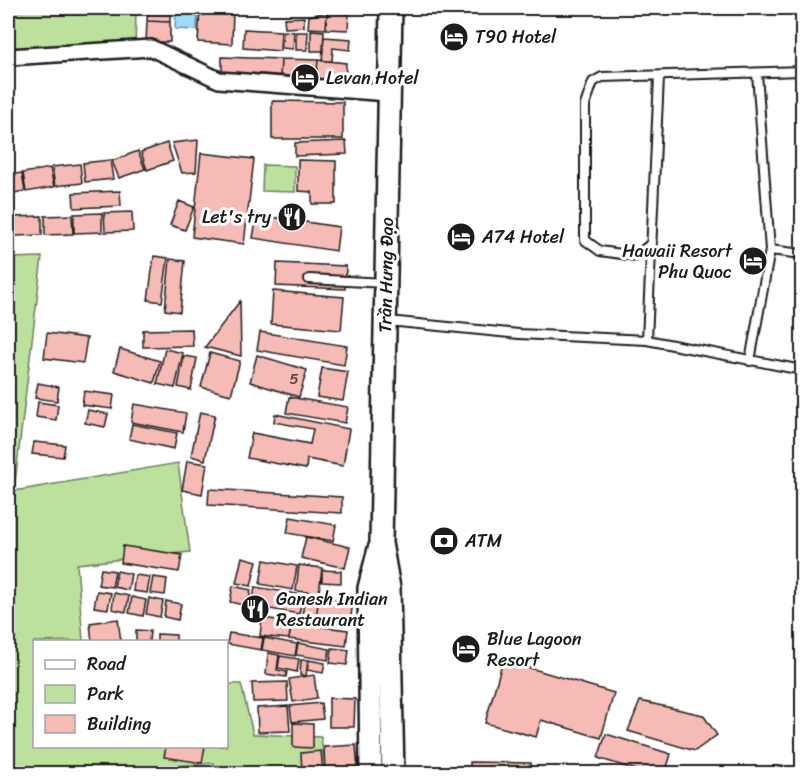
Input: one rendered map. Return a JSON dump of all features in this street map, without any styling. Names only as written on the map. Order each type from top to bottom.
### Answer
[{"type":"main road","name":"Trần Hưng Đạo","points":[[391,8],[381,543],[389,588],[393,774]]},
{"type":"main road","name":"Trần Hưng Đạo","points":[[370,774],[369,588],[381,543]]},
{"type":"street","points":[[8,57],[152,48],[219,80],[388,93]]},
{"type":"lane","points":[[652,243],[636,256],[600,251],[585,240],[585,105],[593,81],[602,77],[802,71]]},
{"type":"lane","points":[[750,361],[770,250],[757,73]]},
{"type":"lane","points":[[647,340],[659,77]]},
{"type":"lane","points":[[770,250],[802,254]]},
{"type":"lane","points":[[309,279],[386,283]]},
{"type":"lane","points":[[386,321],[519,334],[647,340],[802,370]]},
{"type":"green space","points":[[8,8],[136,8],[135,52],[8,67]]},
{"type":"green space","points":[[263,165],[295,166],[295,192],[262,191]]},
{"type":"green space","points":[[42,257],[14,491],[178,463],[190,552],[77,564],[83,640],[33,640],[33,748],[228,748],[228,684],[241,684],[253,734],[321,737],[326,773],[215,773],[214,763],[89,773],[8,773],[8,258]]},
{"type":"water","points":[[176,8],[198,8],[197,30],[175,29]]},
{"type":"building","points":[[148,8],[170,8],[170,22],[147,21]]},
{"type":"building","points":[[200,9],[233,10],[232,44],[198,42]]},
{"type":"building","points":[[327,12],[349,13],[348,30],[326,29]]},
{"type":"building","points":[[327,12],[326,29],[308,28],[309,16]]},
{"type":"building","points":[[304,17],[304,27],[285,28],[284,18]]},
{"type":"building","points":[[147,21],[170,22],[170,42],[146,42]]},
{"type":"building","points":[[244,29],[281,31],[280,51],[243,48]]},
{"type":"building","points":[[311,30],[324,31],[323,51],[311,51]]},
{"type":"building","points":[[283,31],[294,32],[293,49],[282,48]]},
{"type":"building","points":[[296,32],[308,32],[307,50],[296,50]]},
{"type":"building","points":[[324,37],[351,39],[350,50],[333,48],[332,61],[322,61]]},
{"type":"building","points":[[222,57],[281,59],[280,78],[222,75]]},
{"type":"building","points":[[281,59],[318,60],[316,80],[280,78]]},
{"type":"building","points":[[318,60],[346,63],[345,83],[316,80]]},
{"type":"building","points":[[272,101],[343,102],[343,139],[272,139]]},
{"type":"building","points":[[198,140],[196,172],[182,173],[172,143]]},
{"type":"building","points":[[346,141],[347,154],[295,156],[295,143]]},
{"type":"building","points":[[167,143],[173,161],[147,170],[141,152]]},
{"type":"building","points":[[138,151],[145,169],[119,178],[112,161]]},
{"type":"building","points":[[201,153],[254,159],[244,244],[192,237]]},
{"type":"building","points":[[110,160],[113,179],[85,182],[83,163]]},
{"type":"building","points":[[298,160],[336,161],[336,204],[312,204],[312,192],[298,191]]},
{"type":"building","points":[[80,164],[82,183],[55,186],[52,167]]},
{"type":"building","points":[[50,168],[54,187],[26,192],[23,173]]},
{"type":"building","points":[[22,173],[25,191],[8,194],[8,175]]},
{"type":"building","points":[[120,191],[121,206],[74,208],[73,193]]},
{"type":"building","points":[[179,201],[194,207],[185,230],[170,225]]},
{"type":"building","points":[[132,212],[133,231],[105,232],[104,213]]},
{"type":"building","points":[[102,213],[102,232],[74,233],[74,214]]},
{"type":"building","points":[[72,215],[73,234],[45,235],[45,216]]},
{"type":"building","points":[[257,215],[339,227],[336,251],[253,238]]},
{"type":"building","points":[[42,216],[42,235],[15,236],[14,217]]},
{"type":"building","points":[[154,256],[168,258],[162,302],[148,300]]},
{"type":"building","points":[[170,259],[185,261],[180,312],[165,310]]},
{"type":"building","points":[[277,263],[346,266],[345,289],[276,286]]},
{"type":"building","points":[[273,291],[344,297],[341,330],[271,324]]},
{"type":"building","points":[[240,301],[241,356],[205,347]]},
{"type":"building","points":[[192,329],[193,346],[143,347],[143,330]]},
{"type":"building","points":[[260,332],[347,346],[344,365],[257,350]]},
{"type":"building","points":[[47,333],[87,338],[83,363],[44,358]]},
{"type":"building","points":[[120,349],[160,361],[154,383],[114,371]]},
{"type":"building","points":[[165,349],[183,353],[175,388],[157,384]]},
{"type":"building","points":[[210,353],[240,361],[231,395],[201,387]]},
{"type":"building","points":[[257,355],[307,370],[299,397],[250,382]]},
{"type":"building","points":[[184,356],[197,358],[191,390],[178,387]]},
{"type":"building","points":[[322,368],[348,372],[343,401],[317,397]]},
{"type":"building","points":[[38,383],[59,387],[57,401],[35,398]]},
{"type":"building","points":[[84,391],[114,395],[112,409],[82,405]]},
{"type":"building","points":[[289,397],[348,407],[345,423],[286,413]]},
{"type":"building","points":[[38,402],[58,405],[56,420],[36,417]]},
{"type":"building","points":[[134,404],[186,413],[183,432],[131,422]]},
{"type":"building","points":[[88,410],[108,414],[105,427],[85,423]]},
{"type":"building","points":[[200,412],[215,415],[205,460],[191,456]]},
{"type":"building","points":[[275,414],[349,429],[343,466],[307,459],[306,469],[247,458],[252,433],[310,444],[313,429],[274,422]]},
{"type":"building","points":[[132,424],[177,433],[174,449],[129,439]]},
{"type":"building","points":[[34,442],[65,445],[63,457],[32,454]]},
{"type":"building","points":[[187,461],[207,464],[202,494],[182,490]]},
{"type":"building","points":[[209,489],[342,497],[342,513],[208,505]]},
{"type":"building","points":[[290,517],[336,525],[333,541],[287,533]]},
{"type":"building","points":[[306,537],[350,547],[345,568],[301,558]]},
{"type":"building","points":[[123,546],[182,555],[179,572],[121,563]]},
{"type":"building","points":[[242,557],[257,561],[251,586],[236,583]]},
{"type":"building","points":[[264,560],[297,566],[293,590],[260,584]]},
{"type":"building","points":[[299,565],[322,568],[319,593],[296,591]]},
{"type":"building","points":[[101,569],[115,571],[112,587],[98,585]]},
{"type":"building","points":[[322,570],[341,571],[341,583],[322,582]]},
{"type":"building","points":[[117,571],[131,574],[128,590],[114,587]]},
{"type":"building","points":[[135,575],[150,577],[147,593],[133,591]]},
{"type":"building","points":[[153,577],[167,579],[165,595],[150,593]]},
{"type":"building","points":[[233,586],[251,590],[248,606],[230,602]]},
{"type":"building","points":[[255,587],[303,595],[299,614],[252,606]]},
{"type":"building","points":[[97,591],[111,593],[108,609],[94,607]]},
{"type":"building","points":[[114,593],[129,596],[126,612],[112,609]]},
{"type":"building","points":[[305,596],[319,597],[316,618],[302,616]]},
{"type":"building","points":[[132,597],[146,600],[143,616],[129,613]]},
{"type":"building","points":[[319,597],[353,602],[350,623],[316,618]]},
{"type":"building","points":[[149,598],[163,601],[160,617],[146,614]]},
{"type":"building","points":[[166,601],[181,604],[178,620],[164,617]]},
{"type":"building","points":[[262,618],[292,622],[289,639],[260,636]]},
{"type":"building","points":[[118,619],[121,640],[92,640],[90,623]]},
{"type":"building","points":[[291,623],[348,630],[346,646],[289,639]]},
{"type":"building","points":[[136,630],[150,631],[149,640],[136,640]]},
{"type":"building","points":[[229,633],[263,638],[261,650],[228,644]]},
{"type":"building","points":[[157,634],[176,635],[176,640],[157,640]]},
{"type":"building","points":[[264,638],[297,644],[295,656],[262,650]]},
{"type":"building","points":[[298,643],[330,649],[328,660],[296,655]]},
{"type":"building","points":[[332,648],[349,650],[347,665],[330,663]]},
{"type":"building","points":[[268,653],[279,655],[277,670],[287,672],[286,677],[266,674]]},
{"type":"building","points":[[280,656],[299,659],[297,672],[278,668]]},
{"type":"building","points":[[301,660],[308,660],[306,676],[300,675]]},
{"type":"building","points":[[309,660],[325,663],[323,673],[307,670]]},
{"type":"building","points":[[503,660],[614,693],[601,738],[541,720],[536,737],[485,723]]},
{"type":"building","points":[[314,675],[317,698],[293,702],[289,679]]},
{"type":"building","points":[[287,682],[288,701],[253,702],[252,683]]},
{"type":"building","points":[[329,698],[355,699],[354,727],[329,727]]},
{"type":"building","points":[[640,701],[703,715],[717,735],[695,751],[628,731]]},
{"type":"building","points":[[321,703],[323,719],[292,722],[290,706]]},
{"type":"building","points":[[288,706],[290,731],[258,732],[257,708]]},
{"type":"building","points":[[293,723],[313,724],[313,748],[293,747]]},
{"type":"building","points":[[606,734],[671,754],[665,774],[649,774],[598,758]]},
{"type":"building","points":[[356,745],[358,771],[325,773],[324,747]]},
{"type":"building","points":[[166,748],[205,748],[202,763],[164,757]]},
{"type":"building","points":[[321,751],[323,771],[302,772],[301,753]]},
{"type":"building","points":[[470,762],[531,763],[530,774],[470,774]]},
{"type":"building","points":[[207,767],[218,774],[203,774]]},
{"type":"place","name":"T90 Hotel","points":[[454,37]]},
{"type":"place","name":"Levan Hotel","points":[[305,78]]},
{"type":"place","name":"Let's try","points":[[292,217]]},
{"type":"place","name":"A74 Hotel","points":[[461,237]]},
{"type":"place","name":"Hawaii Resort Phu Quoc","points":[[753,261]]},
{"type":"place","name":"ATM","points":[[444,541]]},
{"type":"place","name":"Ganesh Indian Restaurant","points":[[255,609]]},
{"type":"place","name":"Blue Lagoon Resort","points":[[466,649]]}]
